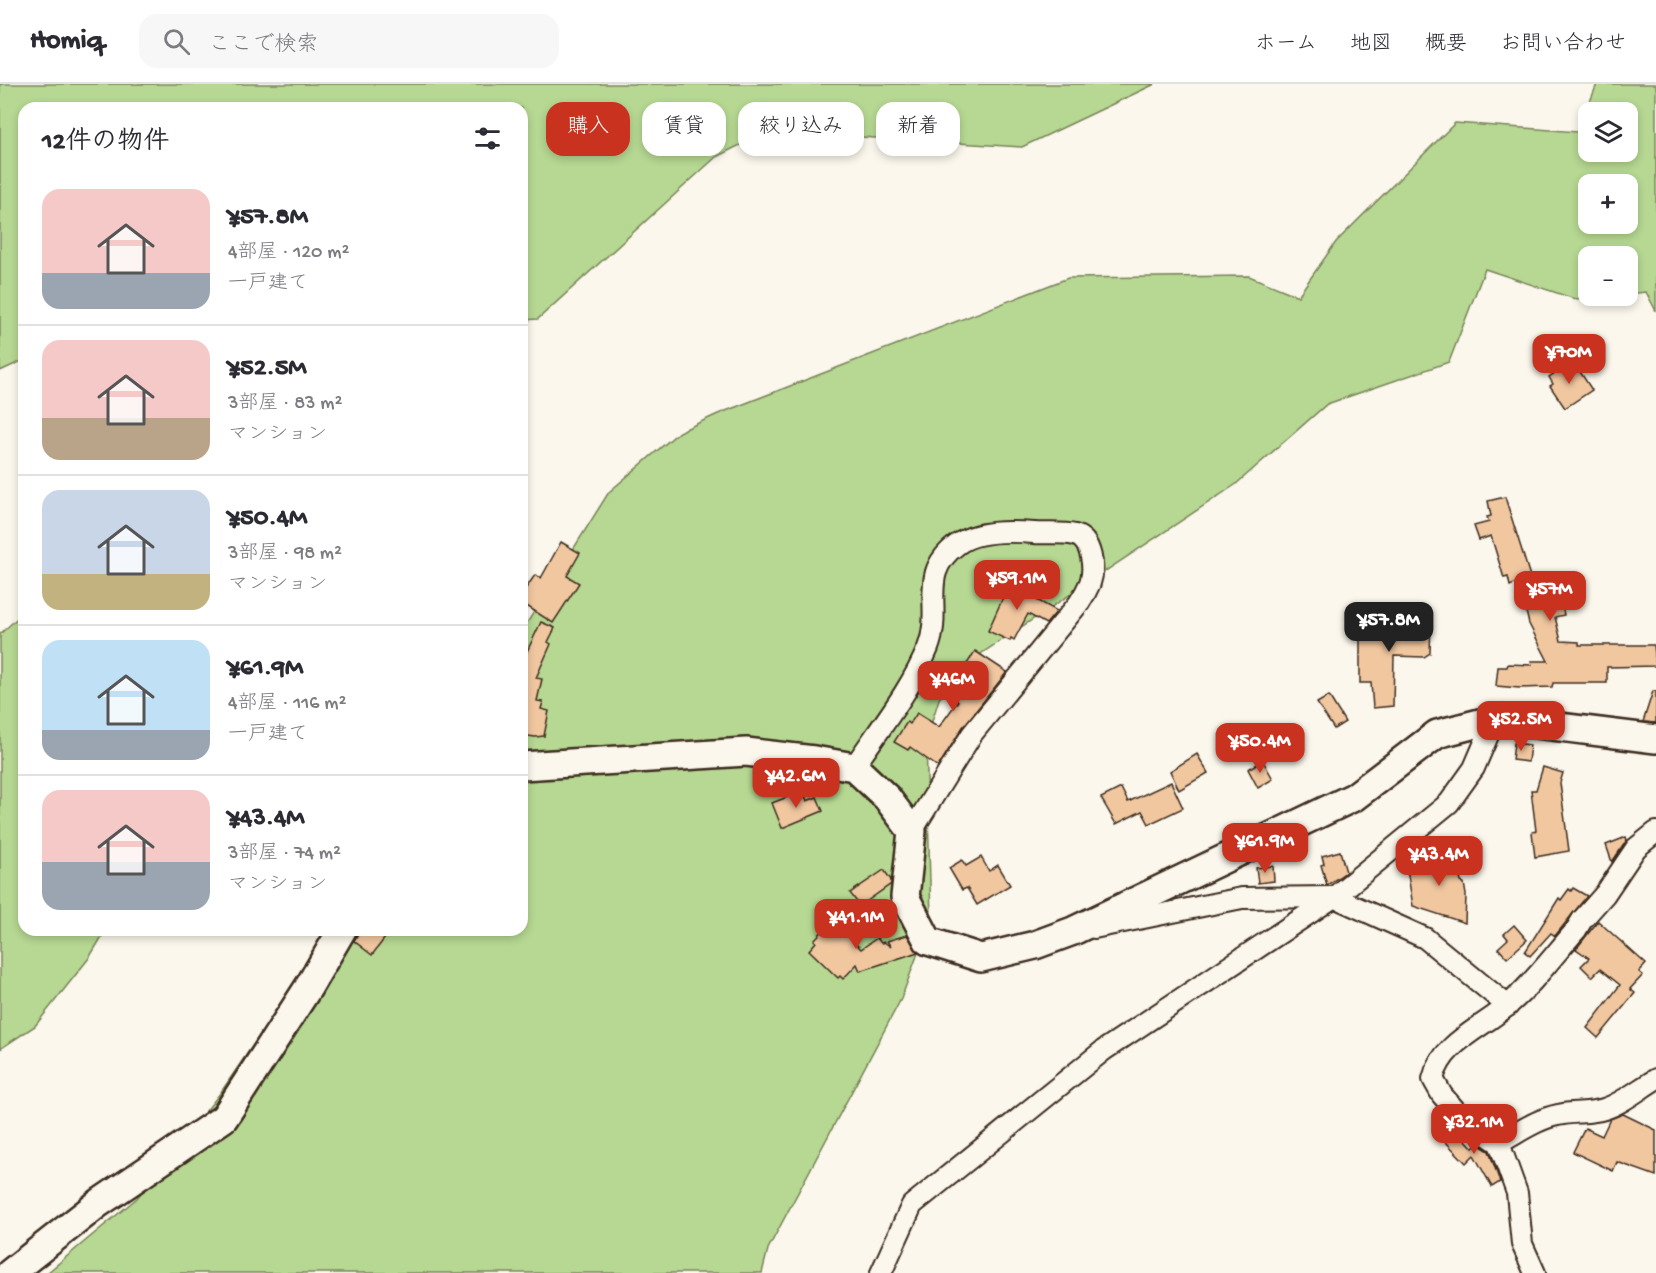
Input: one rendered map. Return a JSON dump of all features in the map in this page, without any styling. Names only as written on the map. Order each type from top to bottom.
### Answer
[{"type":"street","points":[[854,767],[910,682],[929,646],[934,617],[933,575],[940,559],[959,543],[978,536],[1019,532],[1076,536],[1086,544],[1092,561],[1090,582],[1079,603],[972,734],[912,831],[905,897],[928,941],[981,958],[1035,945],[1073,931],[1354,797],[1437,734],[1495,719],[1534,726],[1656,739]]},
{"type":"street","points":[[881,1273],[912,1204],[1104,1050],[1334,897],[1449,803],[1474,768],[1495,719]]},
{"type":"street","points":[[528,766],[747,752],[854,767],[887,798],[912,831]]},
{"type":"street","points":[[1535,1273],[1522,1244],[1517,1193],[1499,1143],[1463,1119],[1442,1095],[1433,1079],[1437,1063],[1462,1038],[1508,1006],[1576,930],[1605,894],[1636,848],[1656,832]]},
{"type":"street","points":[[1073,931],[1112,926],[1203,904],[1242,898],[1334,897],[1425,938],[1508,1006]]},
{"type":"street","points":[[10,1273],[99,1203],[224,1118],[308,988],[338,936]]},
{"type":"street","points":[[1499,1143],[1534,1124],[1557,1115],[1603,1110],[1626,1100],[1630,1094],[1656,1079]]},
{"type":"green space","points":[[0,84],[1155,84],[1022,147],[960,143],[960,102],[876,102],[876,138],[864,137],[864,102],[738,102],[738,146],[726,152],[726,102],[642,102],[642,156],[718,156],[538,319],[528,320],[528,102],[18,102],[18,363],[0,371]]},
{"type":"green space","points":[[1597,84],[1656,84],[1656,311],[1646,292],[1638,293],[1638,246],[1578,246],[1578,299],[1485,269],[1449,362],[1327,404],[1235,485],[964,665],[939,699],[926,740],[931,918],[901,999],[768,1249],[762,1273],[47,1273],[137,1198],[221,1092],[327,936],[528,936],[528,621],[609,492],[679,432],[718,414],[1068,278],[1249,276],[1298,296],[1336,242],[1455,123],[1578,132],[1578,162],[1638,162],[1638,102],[1590,102]]},
{"type":"green space","points":[[18,618],[18,936],[102,936],[89,958],[35,1026],[0,1049],[0,634]]},
{"type":"building","points":[[1573,361],[1592,390],[1565,408],[1550,386],[1553,384],[1549,377]]},
{"type":"building","points":[[1505,497],[1534,589],[1556,584],[1558,592],[1564,590],[1567,604],[1562,605],[1564,615],[1555,617],[1561,641],[1579,642],[1579,645],[1654,645],[1656,666],[1607,667],[1607,683],[1553,683],[1552,687],[1520,688],[1496,686],[1498,667],[1507,667],[1508,664],[1532,665],[1531,661],[1548,661],[1529,624],[1519,582],[1510,586],[1508,577],[1504,578],[1491,536],[1479,540],[1474,526],[1489,522],[1487,517],[1491,516],[1488,501]]},
{"type":"building","points":[[561,542],[580,553],[567,576],[579,583],[553,623],[528,607],[528,585],[535,575],[541,578]]},
{"type":"building","points":[[1004,578],[1024,588],[1022,592],[1057,611],[1046,624],[1028,614],[1014,640],[1011,638],[1010,641],[988,631],[1005,593],[998,590]]},
{"type":"building","points":[[1412,620],[1431,621],[1430,653],[1424,657],[1394,656],[1393,706],[1373,708],[1371,683],[1360,683],[1360,637],[1355,637],[1355,623],[1412,623]]},
{"type":"building","points":[[541,622],[555,628],[548,642],[551,644],[536,678],[542,679],[537,701],[543,702],[541,709],[549,711],[544,736],[528,736],[528,649]]},
{"type":"building","points":[[975,651],[1007,672],[963,727],[938,767],[910,747],[908,750],[894,742],[907,722],[910,724],[917,713],[939,727],[958,701],[951,697],[966,674],[967,670],[964,669]]},
{"type":"building","points":[[1653,691],[1656,691],[1656,723],[1643,722]]},
{"type":"building","points":[[1329,696],[1345,722],[1334,729],[1317,703]]},
{"type":"building","points":[[1514,743],[1530,745],[1528,762],[1512,760]]},
{"type":"building","points":[[1197,754],[1208,773],[1179,790],[1170,771]]},
{"type":"building","points":[[1263,761],[1273,779],[1258,788],[1248,769]]},
{"type":"building","points":[[1543,767],[1563,773],[1560,783],[1569,851],[1535,857],[1532,832],[1536,831],[1531,790],[1536,790]]},
{"type":"building","points":[[1171,782],[1183,808],[1149,824],[1142,811],[1116,824],[1101,798],[1121,788],[1128,802]]},
{"type":"building","points":[[803,791],[807,801],[817,797],[823,811],[782,828],[772,803]]},
{"type":"building","points":[[1626,837],[1627,840],[1612,862],[1606,845]]},
{"type":"building","points":[[1450,849],[1451,853],[1454,852],[1461,882],[1464,883],[1465,923],[1413,906],[1407,869],[1431,864],[1430,852]]},
{"type":"building","points":[[1340,851],[1346,872],[1327,885],[1321,865],[1324,864],[1322,856]]},
{"type":"building","points":[[981,857],[989,871],[998,865],[1010,885],[977,905],[967,888],[962,890],[949,868],[962,860],[966,866]]},
{"type":"building","points":[[1273,866],[1274,881],[1258,883],[1256,868]]},
{"type":"building","points":[[884,870],[891,884],[860,906],[850,893]]},
{"type":"building","points":[[1573,888],[1587,896],[1555,936],[1551,933],[1530,956],[1525,952],[1559,898],[1561,900],[1569,889],[1571,891]]},
{"type":"building","points":[[838,915],[849,925],[843,931],[861,949],[877,938],[881,943],[884,942],[891,947],[887,941],[907,935],[918,952],[860,971],[857,964],[843,979],[840,976],[838,978],[809,950],[816,942],[814,940]]},
{"type":"building","points":[[1598,921],[1646,964],[1639,972],[1643,975],[1630,989],[1635,993],[1598,1038],[1587,1028],[1620,985],[1600,969],[1592,977],[1581,966],[1589,958],[1576,949]]},
{"type":"building","points":[[1514,925],[1527,940],[1507,958],[1498,948],[1508,939],[1504,934]]},
{"type":"building","points":[[357,936],[386,936],[372,955],[354,941]]},
{"type":"building","points":[[1623,1114],[1656,1130],[1656,1176],[1617,1162],[1613,1171],[1573,1152],[1585,1128],[1602,1136],[1610,1119]]},
{"type":"building","points":[[1456,1129],[1473,1148],[1478,1144],[1489,1151],[1500,1182],[1492,1187],[1474,1155],[1466,1163],[1444,1140]]}]
